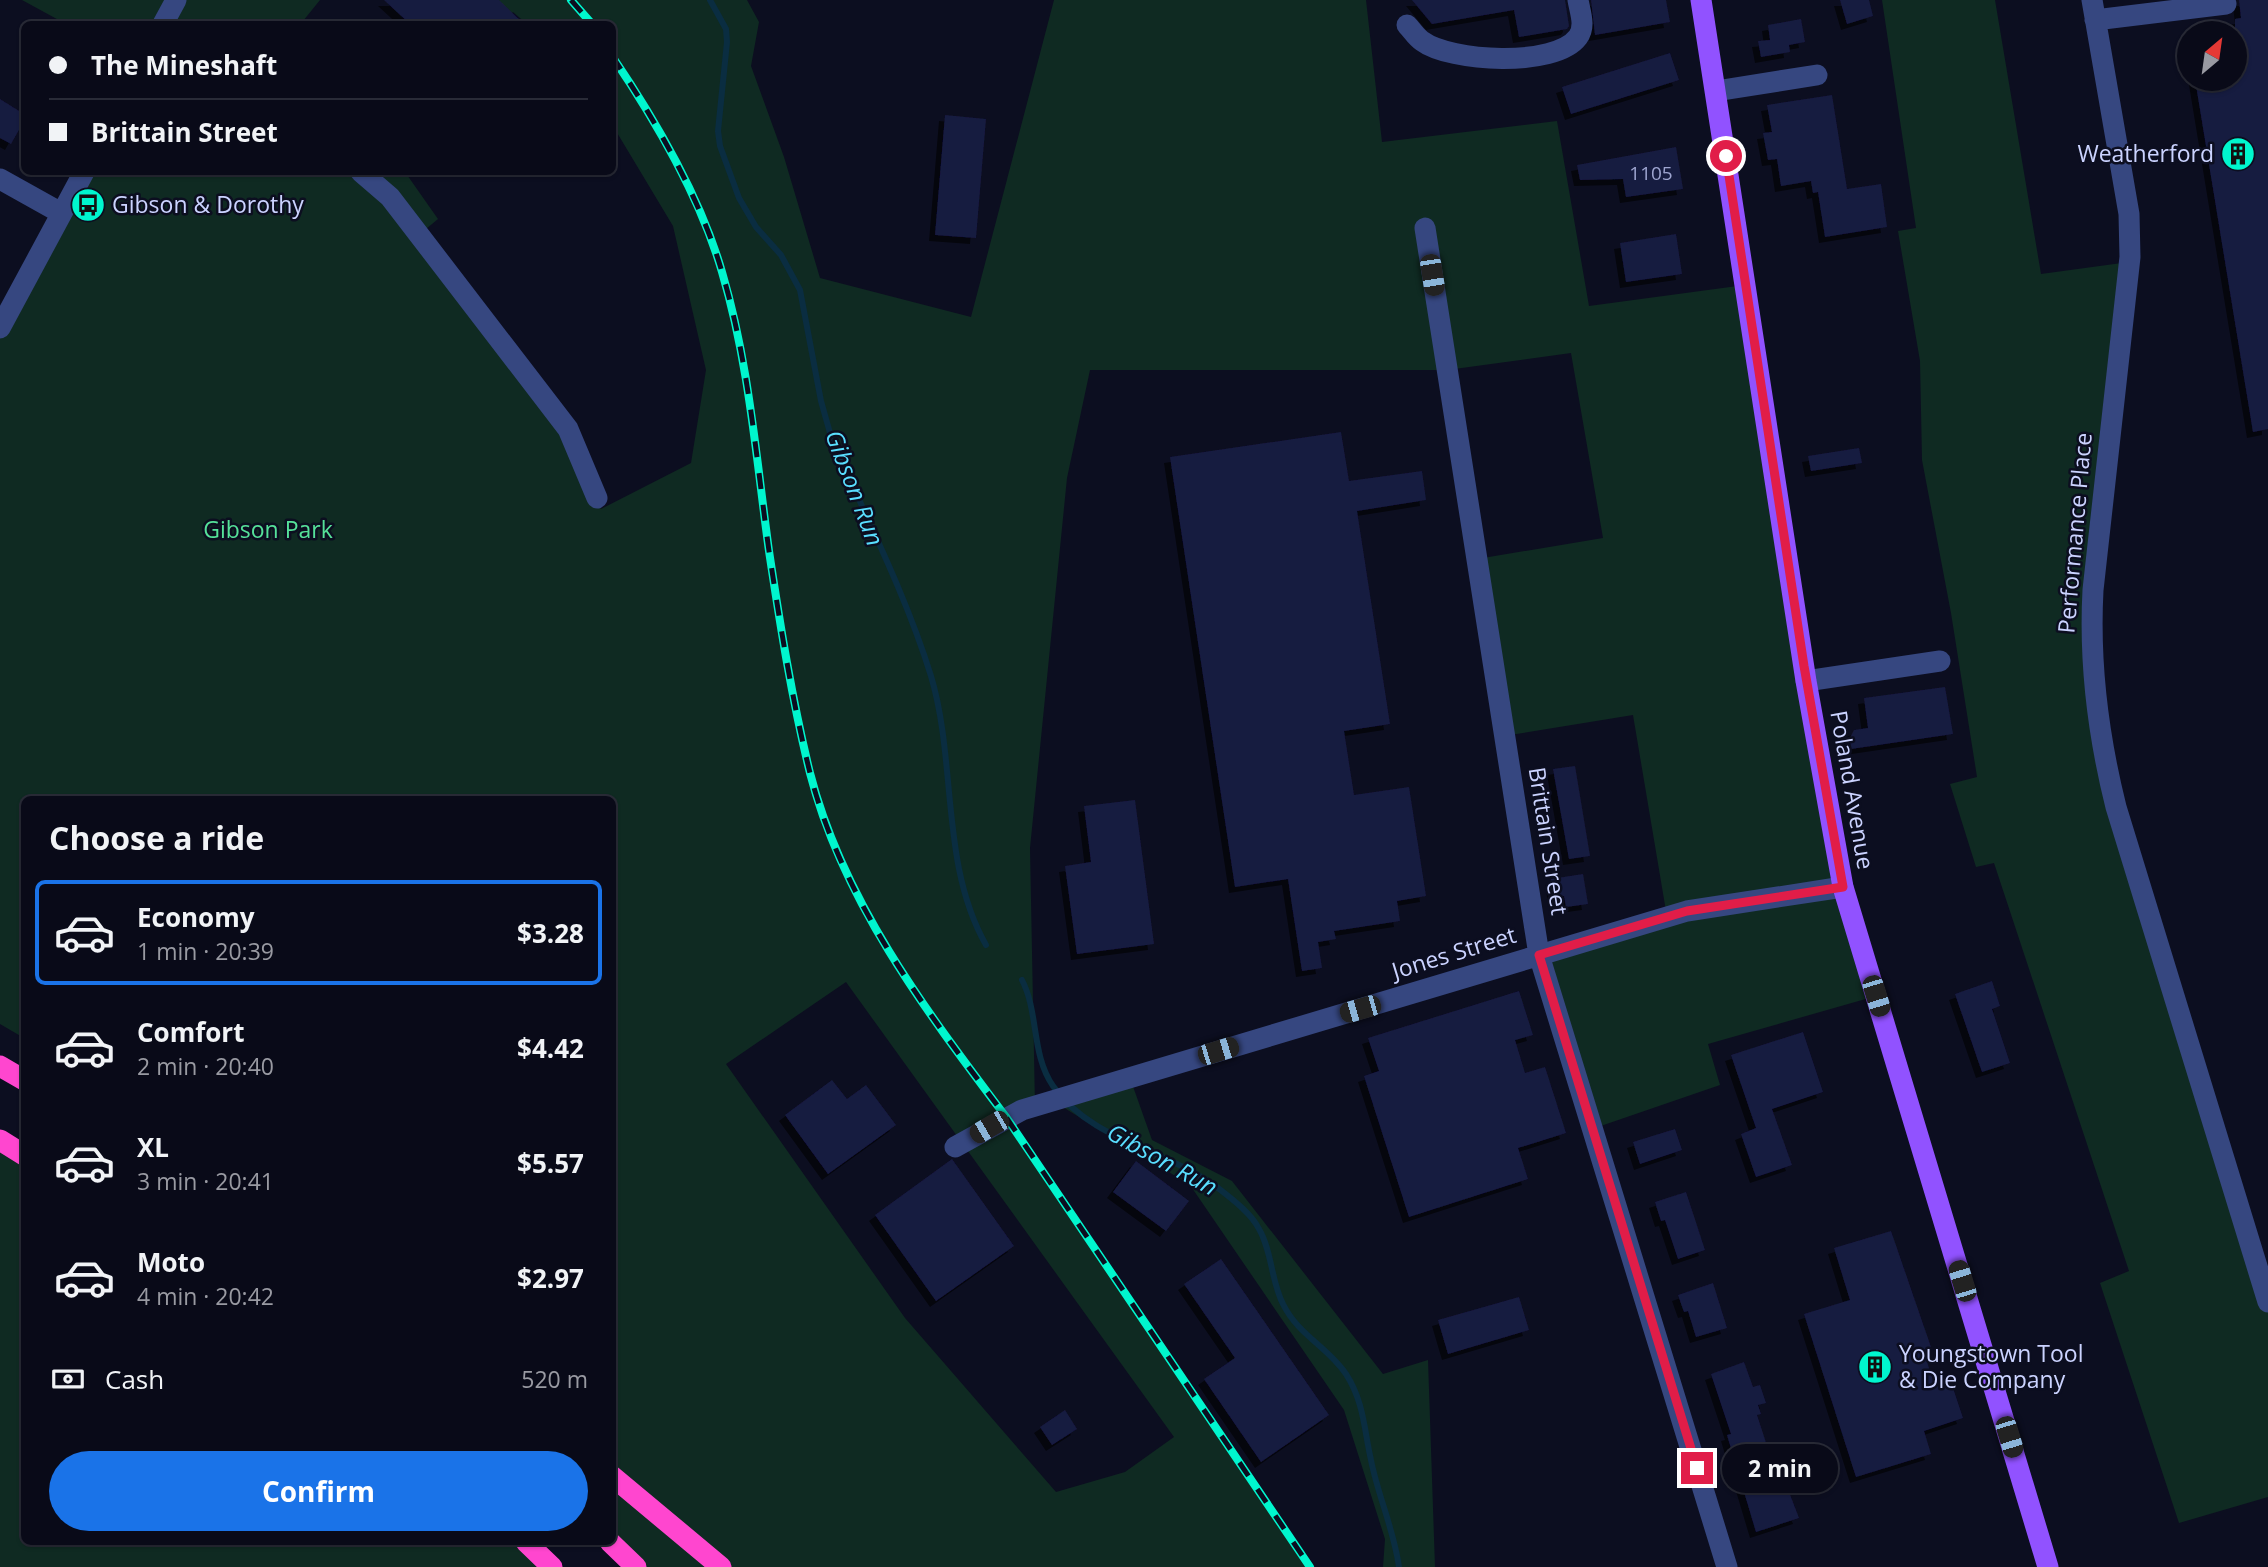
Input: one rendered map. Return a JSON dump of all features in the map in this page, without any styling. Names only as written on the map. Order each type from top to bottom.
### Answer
[{"type":"highway","points":[[0,1066],[21,1078]]},
{"type":"highway","points":[[0,1140],[21,1153]]},
{"type":"highway","points":[[616,1479],[721,1567]]},
{"type":"highway","points":[[529,1545],[552,1567]]},
{"type":"highway","points":[[613,1545],[636,1567]]},
{"type":"main road","name":"Poland Avenue","points":[[1702,0],[1807,681],[1843,887],[2048,1567]]},
{"type":"street","points":[[1407,25],[1421,41],[1439,49],[1489,58],[1522,57],[1553,51],[1570,44],[1579,36],[1583,26],[1578,0]]},
{"type":"street","points":[[2094,10],[2226,4]]},
{"type":"street","name":"Performance Place","points":[[2094,10],[2127,204],[2130,257],[2093,590],[2091,636],[2098,724],[2116,807],[2268,1302]]},
{"type":"street","points":[[1716,90],[1818,75]]},
{"type":"street","points":[[0,328],[82,175]]},
{"type":"street","points":[[364,175],[390,197],[563,423],[597,498]]},
{"type":"street","points":[[0,178],[61,213]]},
{"type":"street","name":"Brittain Street","points":[[1425,228],[1539,955],[1727,1567]]},
{"type":"street","points":[[1807,681],[1940,661]]},
{"type":"street","name":"Jones Street","points":[[955,1147],[1006,1117],[1058,1099],[1687,911],[1843,887]]},
{"type":"green space","points":[[22,0],[320,0],[303,21],[60,21]]},
{"type":"green space","name":"Gibson Park","points":[[499,0],[747,0],[759,22],[751,66],[784,157],[820,278],[971,317],[1054,0],[1366,0],[1382,142],[1557,121],[1589,306],[1745,285],[1806,681],[1876,996],[1708,1044],[1720,1085],[1592,1129],[1539,955],[1667,917],[1633,715],[1504,736],[1477,559],[1603,538],[1571,353],[1447,370],[1090,370],[1067,478],[1030,848],[1035,1106],[1003,1119],[1308,1567],[636,1567],[615,1545],[616,796],[21,796],[21,1036],[0,1024],[0,328],[82,175],[407,175],[438,219],[420,234],[568,429],[601,509],[691,463],[706,370],[673,226],[616,131],[616,21],[524,21],[513,12],[504,21],[493,21]],"holes":[[[846,982],[1174,1437],[1125,1472],[1056,1492],[905,1318],[726,1064]]]},
{"type":"green space","points":[[1882,0],[1995,0],[2041,274],[2129,262],[2098,529],[2098,724],[2268,1302],[2268,1497],[2179,1523],[2100,1283],[2129,1271],[1994,863],[1976,867],[1950,784],[1977,777],[1951,613],[1922,460],[1920,361],[1898,231],[1916,228]]},
{"type":"green space","points":[[1130,1078],[1152,1140],[1232,1181],[1383,1374],[1428,1360],[1435,1567],[1383,1567],[1385,1539],[1344,1410],[1190,1185],[1053,1101]]},
{"type":"green space","points":[[0,1139],[21,1153],[21,1545],[529,1545],[552,1567],[0,1567]]},
{"type":"building","points":[[384,0],[499,0],[521,21],[407,21]]},
{"type":"building","points":[[1412,0],[1565,0],[1569,26],[1567,29],[1519,37],[1514,10],[1432,24]]},
{"type":"building","points":[[1591,0],[1666,0],[1670,22],[1595,35]]},
{"type":"building","points":[[1840,0],[1869,0],[1873,16],[1847,24]]},
{"type":"building","name":"Weatherford","points":[[2239,0],[2268,0],[2268,429],[2253,432],[2197,91],[2247,91],[2247,21],[2235,21],[2241,18]]},
{"type":"building","points":[[1801,19],[1805,42],[1789,45],[1790,52],[1761,57],[1758,41],[1770,40],[1768,25]]},
{"type":"building","points":[[1670,53],[1679,80],[1571,114],[1562,87]]},
{"type":"building","points":[[1832,95],[1847,189],[1881,184],[1887,227],[1825,237],[1818,192],[1813,193],[1811,181],[1781,186],[1777,159],[1768,160],[1763,133],[1772,132],[1767,105]]},
{"type":"building","points":[[0,99],[21,112],[21,126],[11,144],[0,138]]},
{"type":"building","points":[[945,115],[986,119],[976,238],[935,235]]},
{"type":"building","points":[[1676,147],[1683,189],[1626,197],[1623,179],[1580,180],[1577,165]]},
{"type":"building","points":[[1676,234],[1682,274],[1626,282],[1620,243]]},
{"type":"building","points":[[1341,432],[1349,481],[1422,471],[1426,500],[1357,511],[1390,724],[1344,731],[1354,795],[1409,787],[1426,896],[1397,901],[1400,921],[1334,931],[1336,939],[1318,942],[1322,968],[1302,971],[1288,879],[1235,887],[1170,457]]},
{"type":"building","points":[[1859,448],[1862,463],[1811,471],[1808,456]]},
{"type":"building","points":[[1945,687],[1953,734],[1851,749],[1850,738],[1854,730],[1868,728],[1864,698]]},
{"type":"building","points":[[1575,766],[1590,856],[1569,859],[1553,769]]},
{"type":"building","points":[[1135,800],[1154,944],[1077,954],[1065,866],[1091,862],[1084,806]]},
{"type":"building","points":[[1583,874],[1588,904],[1566,907],[1564,896],[1554,897],[1551,879]]},
{"type":"building","points":[[1992,981],[2000,1006],[1992,1009],[2010,1063],[1982,1072],[1955,994]]},
{"type":"building","points":[[1519,991],[1533,1035],[1515,1040],[1525,1073],[1545,1067],[1566,1133],[1518,1148],[1528,1179],[1409,1217],[1364,1076],[1379,1071],[1368,1038]]},
{"type":"building","points":[[1803,1032],[1823,1092],[1772,1109],[1792,1165],[1756,1177],[1741,1134],[1756,1128],[1731,1055]]},
{"type":"building","points":[[832,1080],[847,1099],[866,1085],[896,1125],[828,1174],[785,1115]]},
{"type":"building","points":[[1675,1129],[1682,1150],[1640,1164],[1633,1142]]},
{"type":"building","points":[[952,1159],[1014,1246],[936,1301],[875,1215]]},
{"type":"building","points":[[1136,1161],[1189,1201],[1166,1231],[1113,1192]]},
{"type":"building","points":[[1686,1192],[1705,1250],[1678,1259],[1665,1220],[1661,1221],[1655,1202]]},
{"type":"building","name":"Youngstown Tool & Die Company","points":[[1891,1231],[1932,1350],[1924,1352],[1935,1387],[1951,1382],[1963,1418],[1924,1431],[1931,1454],[1856,1477],[1804,1314],[1850,1300],[1834,1248]]},
{"type":"building","points":[[1221,1259],[1329,1415],[1261,1462],[1204,1379],[1235,1358],[1184,1284]]},
{"type":"building","points":[[1713,1283],[1727,1328],[1696,1337],[1688,1311],[1684,1312],[1678,1295]]},
{"type":"building","points":[[1519,1297],[1529,1330],[1448,1354],[1438,1320]]},
{"type":"building","points":[[1744,1362],[1753,1387],[1760,1385],[1766,1403],[1758,1405],[1761,1414],[1757,1415],[1769,1452],[1773,1450],[1799,1518],[1756,1532],[1727,1435],[1731,1434],[1711,1374]]},
{"type":"building","points":[[1065,1410],[1077,1429],[1052,1445],[1040,1427]]},
{"type":"waterway","name":"Gibson Run","points":[[710,0],[726,29],[727,42],[718,131],[720,146],[739,198],[756,227],[781,255],[800,290],[821,401],[832,440],[898,586],[931,676],[944,743],[955,847],[971,914],[986,945]]},
{"type":"waterway","name":"Gibson Run","points":[[1022,980],[1031,1006],[1041,1061],[1053,1086],[1069,1105],[1109,1132],[1198,1175],[1235,1202],[1256,1223],[1267,1247],[1279,1295],[1289,1315],[1339,1365],[1357,1395],[1399,1567]]},
{"type":"railway","points":[[571,0],[589,21]]},
{"type":"railway","points":[[616,62],[675,160],[702,216],[722,272],[739,341],[751,410],[773,579],[798,718],[810,773],[843,866],[866,911],[918,996],[1006,1117],[1310,1567]]},
{"type":"place","name":"Weatherford","points":[[2238,154]]},
{"type":"place","name":"Gibson & Dorothy","points":[[88,205]]},
{"type":"place","name":"Youngstown Tool & Die Company","points":[[1875,1367]]},
{"type":"route","points":[[1697,1468],[1539,955],[1687,911],[1843,887],[1804,666],[1726,156]]}]
